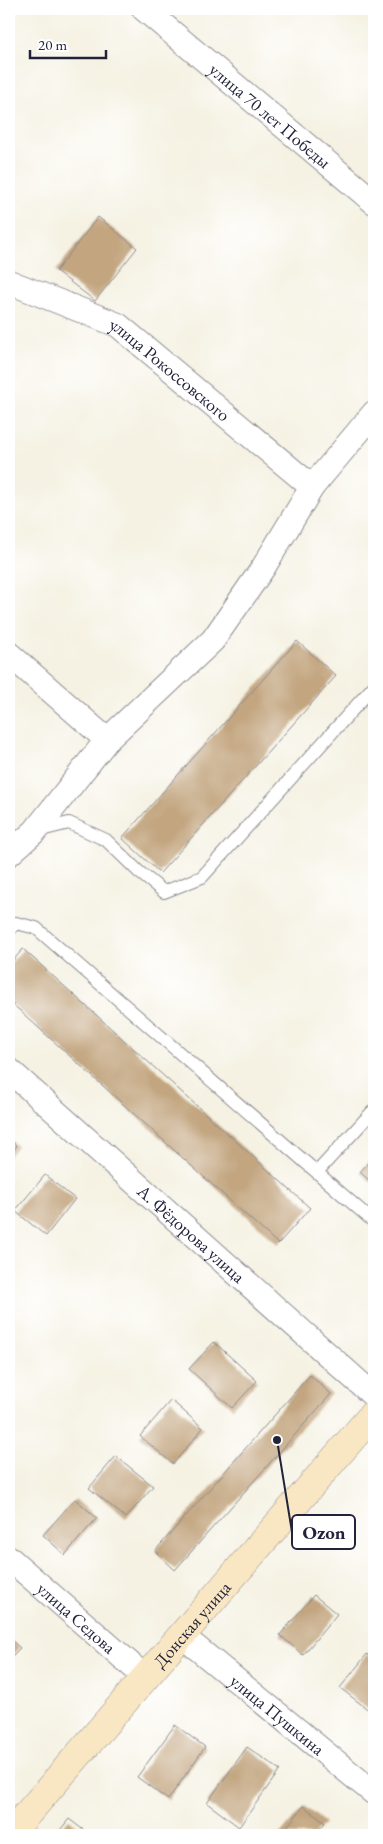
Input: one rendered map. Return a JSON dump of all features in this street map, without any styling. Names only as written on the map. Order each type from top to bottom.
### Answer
[{"type":"street","name":"улица 70 лет Победы","points":[[144,9],[374,202]]},
{"type":"street","name":"улица Рокоссовского","points":[[9,282],[118,326],[312,487]]},
{"type":"street","points":[[9,854],[35,831],[107,740],[214,640],[263,568],[312,487],[374,413]]},
{"type":"street","points":[[9,654],[107,740]]},
{"type":"street","name":"А. Фёдорова улица","points":[[9,1070],[374,1396]]},
{"type":"street","name":"Донская улица","points":[[9,1835],[374,1413]]},
{"type":"street","name":"улица Седова","points":[[9,1558],[145,1677]]},
{"type":"street","name":"улица Пушкина","points":[[181,1635],[374,1793]]},
{"type":"lane","points":[[35,831],[69,823],[106,840],[139,872],[164,892],[202,877],[374,686]]},
{"type":"lane","points":[[9,930],[16,923],[36,928],[374,1222]]},
{"type":"lane","points":[[317,1172],[374,1110]]},
{"type":"building","points":[[98,217],[137,248],[95,301],[56,271]]},
{"type":"building","points":[[297,641],[336,676],[160,873],[122,838]]},
{"type":"building","points":[[23,949],[310,1208],[278,1244],[9,1001],[9,965]]},
{"type":"building","points":[[9,1139],[17,1146],[9,1156]]},
{"type":"building","points":[[374,1156],[374,1185],[360,1172]]},
{"type":"building","points":[[45,1175],[75,1199],[46,1236],[15,1211]]},
{"type":"building","points":[[214,1342],[257,1381],[232,1408],[189,1369]]},
{"type":"building","points":[[310,1375],[331,1394],[175,1570],[155,1551]]},
{"type":"building","points":[[171,1400],[203,1428],[173,1464],[140,1436]]},
{"type":"building","points":[[116,1456],[153,1486],[126,1518],[89,1488]]},
{"type":"building","points":[[75,1499],[97,1518],[65,1555],[43,1535]]},
{"type":"building","points":[[314,1595],[337,1614],[303,1655],[280,1635]]},
{"type":"building","points":[[9,1638],[20,1648],[9,1659]]},
{"type":"building","points":[[367,1654],[374,1659],[374,1705],[370,1711],[340,1688]]},
{"type":"building","points":[[175,1725],[205,1747],[168,1800],[137,1777]]},
{"type":"building","points":[[247,1747],[280,1770],[239,1827],[207,1803]]},
{"type":"building","points":[[304,1806],[325,1823],[314,1835],[280,1835]]},
{"type":"building","points":[[69,1819],[90,1835],[56,1835]]},
{"type":"place","name":"Ozon","points":[[277,1440]]}]
